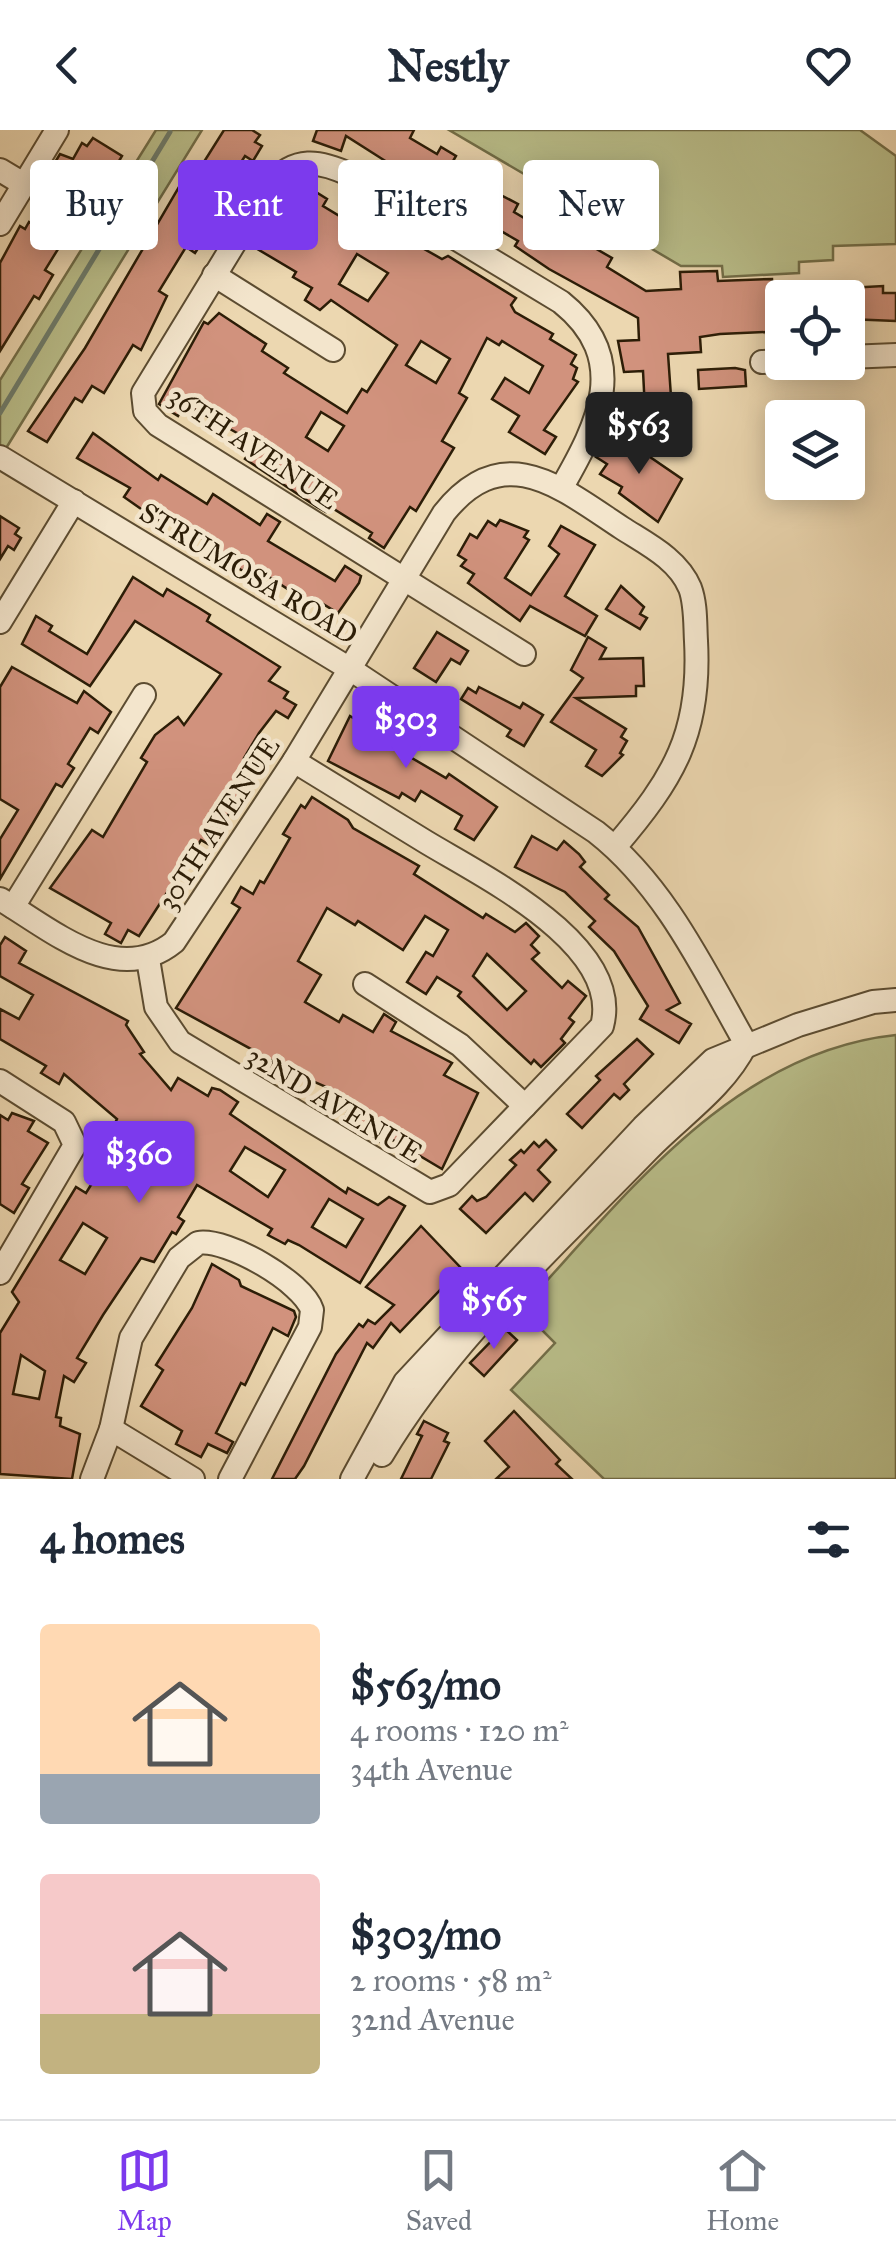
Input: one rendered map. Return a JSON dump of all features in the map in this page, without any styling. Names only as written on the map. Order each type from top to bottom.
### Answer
[{"type":"street","points":[[0,224],[57,130]]},
{"type":"street","name":"36TH AVENUE","points":[[403,580],[158,425],[145,411],[143,393],[150,379],[270,185],[289,166],[308,162],[351,175],[545,292],[586,326],[601,375],[599,417],[562,488]]},
{"type":"street","points":[[0,170],[24,185]]},
{"type":"street","points":[[214,276],[333,350]]},
{"type":"street","points":[[865,356],[896,355]]},
{"type":"street","name":"STRUMOSA ROAD","points":[[0,458],[350,669],[615,847],[665,906],[746,1044]]},
{"type":"street","points":[[350,669],[444,513],[472,485],[500,474],[519,474],[562,488],[669,559],[693,598],[698,691],[692,723],[660,788],[615,847]]},
{"type":"street","points":[[0,622],[74,502]]},
{"type":"street","points":[[403,580],[524,654]]},
{"type":"street","name":"30TH AVENUE","points":[[148,959],[182,934],[350,669]]},
{"type":"street","points":[[144,695],[7,903],[102,958],[148,959]]},
{"type":"street","name":"32ND AVENUE","points":[[148,959],[156,1007],[180,1042],[419,1189],[435,1192],[450,1185],[602,1026],[605,996],[597,978],[567,938],[530,905],[294,761]]},
{"type":"street","points":[[365,984],[460,1045],[525,1106]]},
{"type":"street","points":[[352,1479],[405,1382],[643,1128],[713,1060],[746,1044],[873,1002],[896,1000]]},
{"type":"street","points":[[370,1479],[394,1435],[455,1355],[661,1137],[733,1071],[746,1044]]},
{"type":"street","points":[[0,1081],[64,1122],[75,1145],[73,1156],[0,1273]]},
{"type":"street","points":[[92,1479],[111,1429],[131,1338],[180,1258],[198,1243],[232,1247],[295,1286],[312,1310],[310,1326],[230,1479]]},
{"type":"street","points":[[111,1429],[194,1479]]},
{"type":"green space","points":[[156,130],[202,130],[184,160],[178,160],[178,169],[158,201],[158,160],[137,160]]},
{"type":"green space","points":[[449,130],[860,130],[896,156],[896,244],[833,246],[833,260],[799,262],[799,273],[723,277],[722,266],[681,266],[654,250],[659,250],[659,160],[523,160],[523,173]]},
{"type":"green space","points":[[81,250],[128,250],[0,458],[0,380]]},
{"type":"green space","points":[[896,1035],[896,1479],[604,1479],[511,1390],[555,1343],[521,1309],[642,1178],[686,1136],[733,1100],[783,1069],[837,1047]]},
{"type":"building","points":[[224,130],[252,130],[260,135],[255,142],[262,146],[254,160],[245,156],[242,160],[205,160]]},
{"type":"building","points":[[317,130],[414,130],[410,138],[437,154],[441,147],[456,156],[454,160],[384,160],[346,136],[341,151],[313,141]]},
{"type":"building","points":[[93,138],[122,156],[120,160],[56,160],[60,154],[73,159],[82,143],[87,146]]},
{"type":"building","points":[[178,189],[178,250],[184,250],[159,291],[167,296],[141,350],[133,345],[104,393],[92,386],[82,402],[75,398],[47,442],[28,431],[85,348],[142,250],[158,250],[158,223]]},
{"type":"building","points":[[318,193],[327,199],[323,206],[338,215],[338,250],[426,250],[442,259],[448,256],[516,298],[511,305],[515,312],[553,334],[550,339],[576,355],[571,364],[577,368],[573,379],[578,382],[544,430],[556,437],[545,454],[509,432],[519,416],[492,399],[505,378],[529,393],[543,366],[502,341],[499,345],[487,338],[459,393],[467,398],[442,441],[454,448],[416,511],[410,507],[384,548],[369,538],[372,533],[329,506],[326,512],[317,507],[245,459],[255,443],[185,404],[178,416],[159,404],[204,322],[208,324],[219,313],[266,344],[262,351],[288,368],[284,373],[347,413],[362,389],[367,392],[397,345],[331,300],[320,310],[305,300],[312,288],[293,277],[296,272],[259,250],[318,250]],"holes":[[[357,254],[388,273],[368,301],[339,284]],[[421,341],[450,359],[436,383],[406,365]],[[321,412],[344,426],[328,451],[306,437]]]},
{"type":"building","points":[[503,196],[518,204],[514,212],[523,217],[523,250],[598,250],[612,258],[607,267],[646,291],[681,289],[680,272],[717,271],[718,281],[772,279],[765,280],[765,332],[700,337],[701,352],[668,354],[674,439],[639,441],[637,410],[645,410],[643,371],[624,372],[618,341],[639,340],[638,318],[549,269],[515,246],[518,241],[503,232]]},
{"type":"building","points":[[29,222],[30,250],[57,250],[45,270],[53,275],[39,299],[34,296],[0,351],[0,263],[20,226],[25,229]]},
{"type":"building","points":[[883,286],[883,293],[896,293],[896,321],[865,320],[865,287]]},
{"type":"building","points":[[698,370],[745,370],[746,386],[699,389]]},
{"type":"building","points":[[93,433],[158,480],[161,475],[207,504],[213,494],[260,525],[267,514],[280,522],[268,541],[335,581],[345,566],[361,576],[359,583],[338,613],[313,598],[309,603],[248,563],[243,571],[218,556],[221,550],[169,518],[166,524],[154,518],[124,497],[130,488],[77,458]]},
{"type":"building","points":[[615,433],[682,479],[658,522],[619,493],[622,487],[600,474],[607,464],[596,457]]},
{"type":"building","points":[[0,516],[19,528],[15,534],[21,538],[14,550],[8,546],[0,559]]},
{"type":"building","points":[[500,520],[528,531],[524,537],[529,540],[505,578],[531,595],[559,554],[549,546],[561,526],[595,545],[565,596],[597,616],[585,636],[530,606],[520,621],[468,583],[474,574],[461,566],[466,560],[458,555],[470,534],[477,538],[488,521],[496,526]]},
{"type":"building","points":[[133,577],[163,596],[167,589],[199,608],[210,615],[207,621],[280,667],[269,681],[288,692],[284,698],[296,705],[288,718],[276,711],[259,733],[244,758],[259,767],[235,805],[208,844],[201,840],[139,936],[128,930],[121,943],[105,934],[111,923],[50,888],[92,830],[103,837],[147,762],[141,758],[155,735],[178,717],[184,725],[221,674],[135,621],[90,686],[22,644],[36,616],[52,626],[49,631],[87,654]]},
{"type":"building","points":[[621,586],[644,607],[640,614],[647,618],[640,629],[606,609]]},
{"type":"building","points":[[437,632],[468,651],[460,664],[451,659],[436,682],[414,668]]},
{"type":"building","points":[[588,637],[606,648],[600,659],[643,658],[644,686],[636,686],[636,696],[576,698],[626,729],[621,737],[627,741],[620,753],[623,755],[602,776],[586,766],[596,750],[551,722],[583,678],[571,670]]},
{"type":"building","points":[[12,667],[77,703],[84,691],[111,712],[98,733],[90,728],[68,764],[74,768],[62,787],[56,784],[0,879],[0,839],[18,810],[0,799],[0,687]]},
{"type":"building","points":[[479,687],[543,715],[524,746],[507,736],[511,730],[461,699],[468,688],[476,693]]},
{"type":"building","points":[[391,714],[418,732],[405,754],[446,778],[449,774],[497,807],[474,840],[455,829],[462,816],[421,791],[415,801],[402,793],[399,798],[328,761],[350,716],[379,734]]},
{"type":"building","points":[[312,797],[348,820],[353,828],[419,866],[414,874],[483,918],[486,914],[515,932],[526,923],[539,936],[531,945],[539,953],[532,959],[562,988],[568,981],[586,996],[569,1018],[574,1022],[561,1039],[565,1043],[541,1067],[534,1060],[531,1064],[458,996],[461,992],[437,977],[426,994],[407,982],[426,952],[433,956],[448,930],[425,916],[403,950],[358,921],[355,925],[327,908],[298,961],[321,975],[305,1002],[339,1022],[343,1015],[373,1032],[384,1014],[396,1022],[391,1031],[452,1063],[444,1075],[478,1093],[442,1169],[393,1140],[384,1144],[373,1138],[375,1134],[345,1116],[351,1106],[329,1093],[331,1089],[285,1069],[279,1080],[266,1072],[273,1061],[176,1008],[240,908],[232,903],[241,887],[253,894],[260,881],[264,883],[290,838],[283,834],[301,805],[305,808]],"holes":[[[487,954],[526,991],[507,1010],[473,976]]]},
{"type":"building","points":[[532,836],[557,850],[564,841],[585,862],[580,867],[609,895],[605,899],[638,927],[680,1003],[667,1010],[691,1024],[679,1043],[640,1019],[648,1006],[614,951],[589,927],[595,921],[565,892],[515,867]]},
{"type":"building","points":[[5,937],[26,951],[19,963],[128,1021],[126,1025],[144,1052],[140,1054],[171,1090],[178,1078],[208,1096],[212,1088],[220,1090],[238,1102],[230,1114],[346,1193],[348,1188],[378,1205],[389,1197],[405,1206],[360,1283],[299,1245],[288,1240],[285,1244],[268,1235],[272,1229],[197,1185],[178,1217],[184,1221],[176,1234],[172,1232],[154,1262],[141,1258],[103,1315],[77,1358],[86,1363],[74,1382],[64,1376],[56,1417],[61,1418],[60,1426],[80,1434],[72,1479],[0,1474],[0,1333],[19,1302],[12,1292],[76,1187],[86,1193],[99,1172],[103,1174],[110,1168],[127,1128],[115,1123],[117,1119],[64,1074],[59,1084],[41,1073],[46,1066],[0,1039],[0,1009],[19,1019],[33,995],[0,976],[0,945]],"holes":[[[245,1147],[285,1170],[268,1197],[230,1171]],[[329,1199],[363,1219],[346,1247],[312,1227]],[[83,1223],[107,1238],[85,1274],[60,1260]],[[21,1355],[45,1371],[39,1399],[13,1394]]]},
{"type":"building","points":[[637,1039],[653,1054],[624,1084],[629,1090],[620,1099],[614,1094],[582,1128],[567,1114],[600,1080],[596,1076]]},
{"type":"building","points":[[12,1113],[34,1121],[28,1131],[48,1143],[22,1184],[29,1188],[14,1213],[0,1204],[0,1115],[8,1120]]},
{"type":"building","points":[[546,1140],[556,1150],[538,1170],[550,1182],[533,1201],[525,1193],[486,1233],[460,1209],[472,1196],[477,1201],[486,1197],[516,1165],[510,1160],[521,1150],[524,1153],[534,1142],[539,1147]]},
{"type":"building","points":[[421,1226],[461,1268],[400,1332],[391,1323],[373,1348],[367,1343],[295,1479],[272,1479],[336,1354],[359,1324],[363,1327],[368,1320],[375,1324],[394,1305],[366,1287]]},
{"type":"building","points":[[212,1264],[239,1280],[241,1286],[294,1311],[296,1317],[288,1336],[273,1328],[245,1385],[241,1383],[216,1433],[233,1442],[227,1453],[208,1444],[201,1457],[176,1444],[182,1431],[141,1406],[163,1370],[156,1365],[192,1308]]},
{"type":"building","points":[[504,1328],[517,1340],[484,1376],[470,1363]]},
{"type":"building","points":[[514,1411],[560,1460],[556,1464],[572,1479],[496,1479],[509,1467],[485,1441]]},
{"type":"building","points":[[424,1421],[448,1433],[444,1441],[449,1443],[431,1479],[401,1479],[422,1436],[417,1434]]},
{"type":"waterway","points":[[0,413],[170,132]]}]
